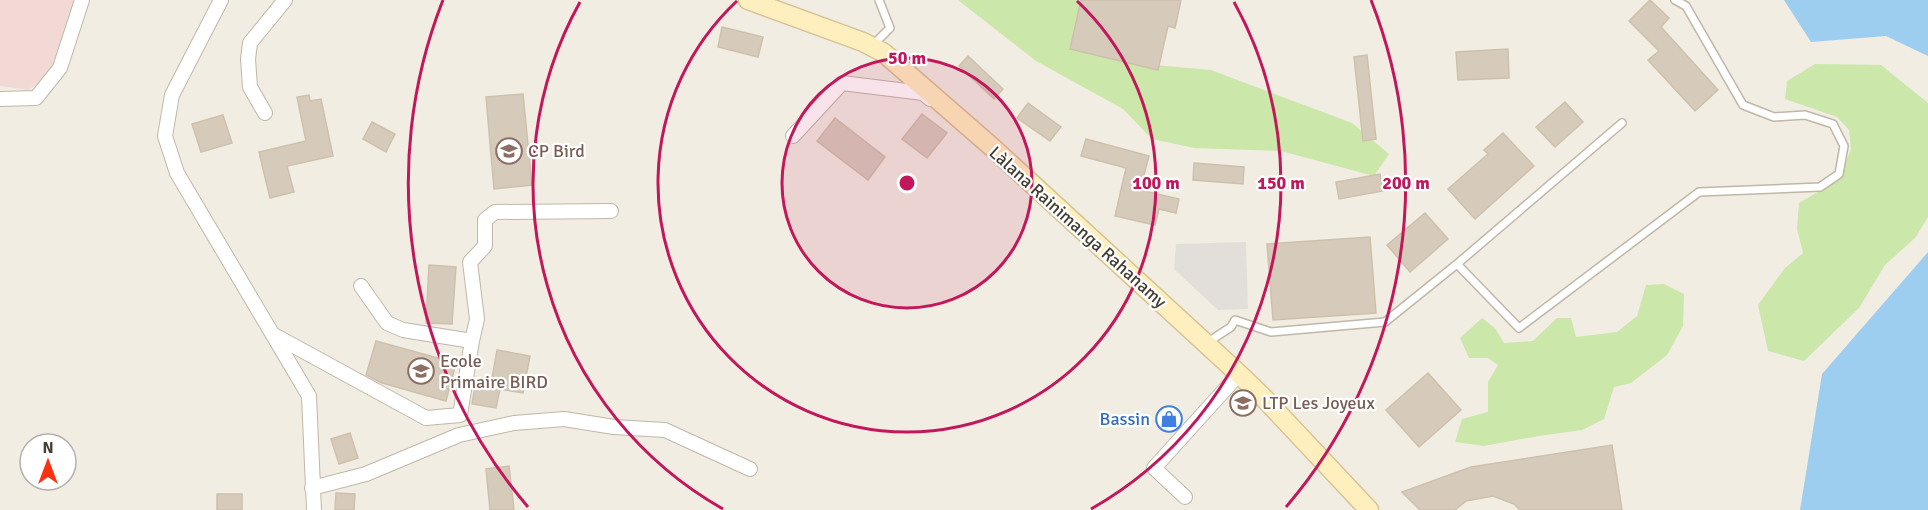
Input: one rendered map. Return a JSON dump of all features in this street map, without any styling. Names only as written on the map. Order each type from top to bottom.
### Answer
[{"type":"main road","name":"Làlana Rainimanga Rahanamy","points":[[748,0],[872,46],[884,53],[993,148],[1239,374],[1369,510]]},
{"type":"street","points":[[0,99],[36,98],[60,68],[82,0]]},
{"type":"street","points":[[221,0],[172,95],[165,136],[177,173],[309,396],[314,510]]},
{"type":"street","points":[[266,113],[250,87],[248,59],[250,43],[285,0]]},
{"type":"street","points":[[793,136],[842,83],[923,93],[993,148]]},
{"type":"street","points":[[272,334],[426,418],[460,415],[477,319],[470,262],[485,246],[485,220],[495,212],[611,211]]},
{"type":"street","points":[[361,286],[387,323],[403,330],[472,341]]},
{"type":"street","points":[[1185,497],[1155,468],[1239,374]]},
{"type":"street","points":[[312,488],[366,474],[459,435],[514,423],[564,419],[614,427],[665,430],[750,469]]},
{"type":"lane","points":[[872,46],[890,28],[879,0]]},
{"type":"lane","points":[[1457,264],[1519,328],[1699,192],[1820,187],[1839,174],[1844,146],[1833,124],[1805,115],[1774,117],[1743,105],[1686,6],[1675,0]]},
{"type":"lane","points":[[1206,344],[1231,327],[1235,320],[1271,332],[1385,322],[1457,264],[1622,123]]},
{"type":"shaded area","points":[[0,0],[82,0],[60,68],[28,90],[0,86]]},
{"type":"shaded area","points":[[1246,242],[1248,309],[1218,310],[1174,269],[1176,244]]},
{"type":"green space","points":[[958,0],[1089,0],[1143,64],[1211,70],[1352,123],[1389,154],[1374,176],[1281,151],[1194,148],[1152,139],[1123,109],[1036,61]]},
{"type":"green space","points":[[1815,64],[1881,65],[1928,103],[1928,217],[1915,238],[1885,265],[1859,308],[1804,361],[1768,351],[1758,305],[1785,268],[1803,253],[1797,229],[1799,203],[1823,189],[1841,174],[1851,149],[1849,130],[1837,117],[1785,99],[1787,81]]},
{"type":"green space","points":[[1664,284],[1684,294],[1683,326],[1667,355],[1631,383],[1614,387],[1604,419],[1582,430],[1484,446],[1455,442],[1462,419],[1488,412],[1488,382],[1498,365],[1488,358],[1469,358],[1460,338],[1482,318],[1495,328],[1504,343],[1533,341],[1557,318],[1571,318],[1576,337],[1617,332],[1637,316],[1646,285]]},
{"type":"water","points":[[1784,0],[1928,0],[1928,56],[1886,36],[1811,42]]},
{"type":"water","points":[[1928,252],[1928,510],[1800,510],[1822,374]]},
{"type":"building","points":[[1081,0],[1181,0],[1175,28],[1168,26],[1158,70],[1070,49]]},
{"type":"building","points":[[1650,0],[1669,18],[1661,27],[1718,90],[1695,111],[1648,60],[1659,51],[1629,21]]},
{"type":"building","points":[[722,27],[763,37],[758,57],[718,47]]},
{"type":"building","points":[[1508,49],[1509,78],[1458,80],[1456,52]]},
{"type":"building","points":[[1367,55],[1376,139],[1363,141],[1354,57]]},
{"type":"building","points":[[968,56],[1003,89],[994,99],[959,66]]},
{"type":"building","points":[[523,94],[532,185],[494,189],[486,97]]},
{"type":"building","points":[[309,95],[310,101],[321,99],[333,156],[287,166],[294,192],[270,198],[259,152],[306,141],[297,97]]},
{"type":"building","points":[[1565,102],[1583,122],[1555,147],[1536,127]]},
{"type":"building","points":[[1028,103],[1061,127],[1050,141],[1017,118]]},
{"type":"building","points":[[922,114],[947,133],[927,158],[902,139]]},
{"type":"building","points":[[223,115],[232,143],[201,152],[192,124]]},
{"type":"building","points":[[835,118],[885,157],[868,180],[817,141]]},
{"type":"building","points":[[372,122],[395,134],[386,152],[363,139]]},
{"type":"building","points":[[1503,133],[1534,166],[1475,219],[1448,189],[1488,154],[1484,150]]},
{"type":"building","points":[[1086,139],[1149,156],[1140,190],[1179,199],[1176,213],[1159,209],[1155,225],[1115,216],[1126,168],[1081,156]]},
{"type":"building","points":[[1194,163],[1244,167],[1243,184],[1193,180]]},
{"type":"building","points":[[1380,174],[1383,191],[1339,199],[1336,182]]},
{"type":"building","points":[[1425,213],[1448,239],[1410,272],[1387,245]]},
{"type":"building","points":[[1370,237],[1376,313],[1273,320],[1267,244]]},
{"type":"building","points":[[429,265],[456,267],[452,324],[426,323]]},
{"type":"building","points":[[376,341],[456,363],[446,401],[382,383],[366,375]]},
{"type":"building","points":[[497,350],[530,356],[523,393],[500,389],[496,408],[472,404],[476,381],[491,384]]},
{"type":"building","points":[[1428,373],[1461,410],[1419,447],[1386,410]]},
{"type":"building","points":[[350,433],[358,458],[339,464],[331,439]]},
{"type":"building","points":[[1612,445],[1622,510],[1520,510],[1514,504],[1493,496],[1466,501],[1455,510],[1420,510],[1402,492],[1471,467]]},
{"type":"building","points":[[509,466],[514,510],[490,510],[486,469]]},
{"type":"building","points":[[336,493],[355,494],[354,510],[335,510]]},
{"type":"building","points":[[217,494],[242,494],[242,510],[217,510]]},
{"type":"place","name":"CP Bird","points":[[509,151]]},
{"type":"place","name":"Ecole Primaire BIRD","points":[[421,371]]},
{"type":"place","name":"LTP Les Joyeux","points":[[1243,403]]},
{"type":"place","name":"Bassin","points":[[1169,419]]}]
